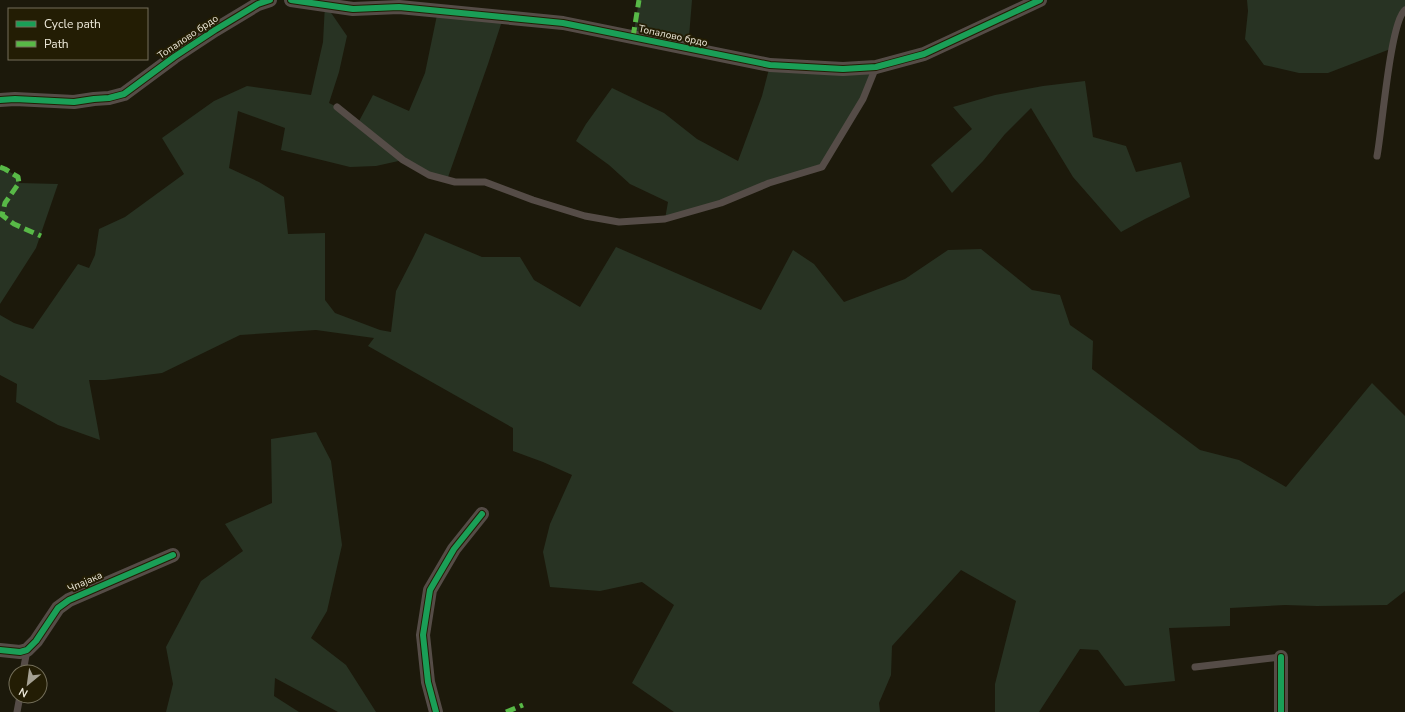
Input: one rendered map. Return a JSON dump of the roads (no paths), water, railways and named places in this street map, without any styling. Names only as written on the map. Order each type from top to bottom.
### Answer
[{"type":"street","name":"Топалово брдо","points":[[0,100],[15,99],[74,102],[109,98],[124,94],[174,57],[215,30],[258,4],[270,0]]},
{"type":"street","name":"Топалово брдо","points":[[291,0],[353,9],[399,7],[563,23],[770,65],[843,69],[876,67],[924,54],[1040,0]]},
{"type":"street","points":[[436,712],[428,682],[423,635],[430,590],[454,549],[482,514]]},
{"type":"street","name":"Чпајака","points":[[27,650],[36,641],[58,608],[69,600],[173,555]]},
{"type":"street","points":[[0,650],[20,652],[27,650]]},
{"type":"street","points":[[1281,656],[1281,712]]},
{"type":"lane","points":[[1377,156],[1380,142],[1385,93],[1397,28],[1401,13],[1405,10]]},
{"type":"lane","points":[[337,107],[403,160],[429,175],[455,182],[485,182],[533,200],[585,216],[619,222],[665,219],[721,203],[769,183],[822,168],[863,99],[876,67]]},
{"type":"lane","points":[[25,664],[27,650]]},
{"type":"lane","points":[[1195,667],[1281,656]]}]
